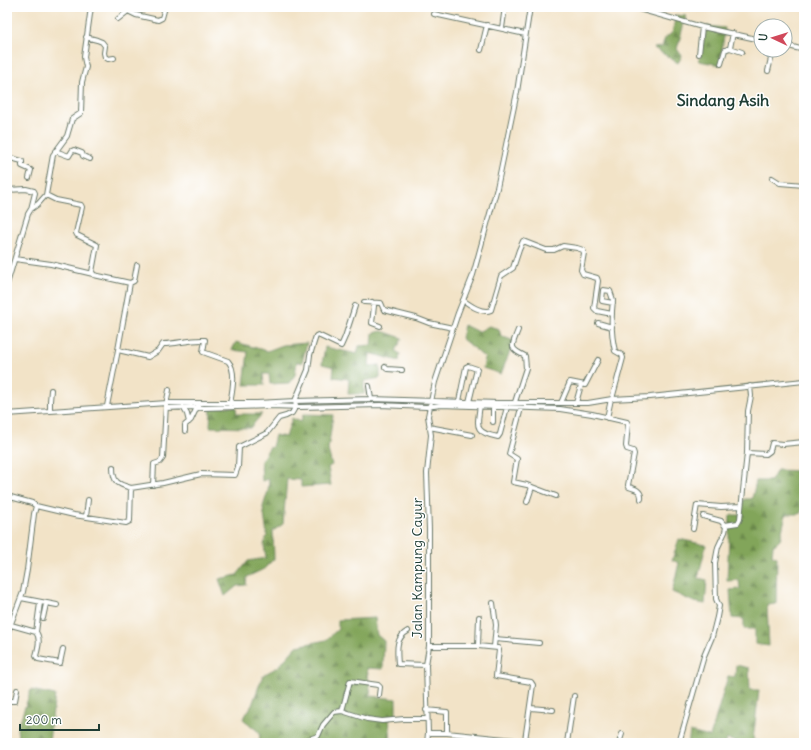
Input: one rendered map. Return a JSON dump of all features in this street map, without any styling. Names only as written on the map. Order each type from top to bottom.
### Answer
[{"type":"street","points":[[30,209],[38,204],[46,195],[53,155],[67,136],[72,119],[82,113],[82,82],[86,67],[84,57],[90,7]]},
{"type":"street","points":[[118,19],[128,9],[136,15],[158,20],[162,18],[164,7]]},
{"type":"street","points":[[502,28],[505,7]]},
{"type":"street","name":"Jalan Kampung Cayur","points":[[426,743],[428,733],[426,710],[426,665],[428,646],[429,529],[427,473],[431,435],[428,416],[433,388],[474,272],[497,188],[517,92],[530,7]]},
{"type":"street","points":[[632,7],[702,27],[753,38]]},
{"type":"street","points":[[434,14],[525,34]]},
{"type":"street","points":[[481,50],[487,25]]},
{"type":"street","points":[[698,54],[702,27]]},
{"type":"street","points":[[730,48],[733,33]]},
{"type":"street","points":[[86,37],[102,42],[105,46],[104,53],[106,57],[108,59],[114,58]]},
{"type":"street","points":[[793,47],[804,50]]},
{"type":"street","points":[[721,64],[725,50],[730,48],[742,52]]},
{"type":"street","points":[[768,70],[770,58]]},
{"type":"street","points":[[55,151],[69,156],[74,150],[82,153],[83,156],[90,159]]},
{"type":"street","points":[[7,157],[22,161],[22,166],[31,170],[29,178]]},
{"type":"street","points":[[772,178],[780,183],[804,185]]},
{"type":"street","points":[[7,190],[26,189],[34,191],[35,193],[7,284]]},
{"type":"street","points":[[46,195],[56,200],[81,205],[82,207],[76,233],[97,245],[93,274]]},
{"type":"street","points":[[463,300],[487,312],[491,310],[501,276],[513,268],[523,241],[546,250],[554,250],[563,246],[583,250],[584,253],[581,270],[583,274],[597,278],[598,281],[594,308],[597,311],[612,314]]},
{"type":"street","points":[[15,260],[51,264],[93,274],[100,278],[130,283]]},
{"type":"street","points":[[107,406],[130,283],[134,281],[137,265]]},
{"type":"street","points":[[364,302],[382,303],[384,310],[429,323],[453,328]]},
{"type":"street","points":[[372,302],[374,306],[372,323],[380,326]]},
{"type":"street","points":[[607,418],[622,358],[622,355],[615,351],[613,340],[613,302]]},
{"type":"street","points":[[113,467],[113,476],[116,482],[131,488],[153,485],[201,474],[236,475],[239,447],[267,433],[278,418],[290,415],[294,411],[308,370],[310,355],[316,336],[320,336],[341,346],[355,306]]},
{"type":"street","points":[[598,323],[612,327]]},
{"type":"street","points":[[514,402],[526,366],[525,356],[517,354],[513,347],[518,330]]},
{"type":"street","points":[[118,350],[148,357],[158,351],[163,344],[174,344],[188,340],[205,340],[204,352],[230,363],[233,382],[230,404]]},
{"type":"street","points":[[561,403],[570,382],[581,385],[585,384],[598,360]]},
{"type":"street","points":[[459,401],[463,378],[466,367],[468,366],[477,369],[469,402]]},
{"type":"street","points":[[385,367],[387,369],[402,370]]},
{"type":"street","points":[[166,405],[183,407],[198,405],[204,408],[271,406],[371,399],[431,403],[480,404],[514,402],[576,403],[730,389],[750,389],[804,381]]},
{"type":"street","points":[[576,403],[581,385]]},
{"type":"street","points":[[369,386],[371,399]]},
{"type":"street","points":[[703,516],[718,520],[725,525],[739,522],[747,453],[747,426],[751,396],[750,389]]},
{"type":"street","points":[[50,410],[51,390]]},
{"type":"street","points":[[153,485],[154,464],[160,462],[163,458],[166,405],[169,390]]},
{"type":"street","points":[[7,414],[107,406],[274,403],[380,405],[459,401],[493,407],[560,409],[627,422],[626,446],[627,449],[633,451],[634,454],[628,485],[629,487],[640,492],[641,499]]},
{"type":"street","points":[[480,404],[477,423],[478,427],[480,430],[489,435],[498,436],[500,434],[507,407]]},
{"type":"street","points":[[185,431],[185,425],[198,405]]},
{"type":"street","points":[[183,407],[187,414],[188,422]]},
{"type":"street","points":[[493,407],[493,422]]},
{"type":"street","points":[[521,408],[509,454],[517,459],[513,482],[556,496]]},
{"type":"street","points":[[429,427],[472,435]]},
{"type":"street","points":[[747,453],[768,453],[772,443],[783,444],[804,442]]},
{"type":"street","points":[[527,502],[532,487]]},
{"type":"street","points":[[7,496],[32,503],[36,506],[86,517],[124,523],[129,522],[131,488]]},
{"type":"street","points":[[86,517],[88,500]]},
{"type":"street","points":[[693,529],[697,505],[721,507],[741,506]]},
{"type":"street","points":[[7,634],[21,598],[27,570],[36,506]]},
{"type":"street","points":[[679,743],[717,617],[719,606],[716,599],[715,564],[719,543],[725,532],[725,525]]},
{"type":"street","points":[[21,598],[57,606]]},
{"type":"street","points":[[40,603],[36,632],[39,642],[36,658],[60,663],[63,649]]},
{"type":"street","points":[[493,603],[496,625],[494,647]]},
{"type":"street","points":[[43,618],[46,604]]},
{"type":"street","points":[[478,646],[479,617]]},
{"type":"street","points":[[10,624],[36,632]]},
{"type":"street","points":[[408,631],[402,634],[399,638],[398,664],[426,665]]},
{"type":"street","points":[[495,639],[539,643]]},
{"type":"street","points":[[428,646],[478,646],[498,648],[496,676],[533,683],[531,708],[525,740]]},
{"type":"street","points":[[342,711],[350,681],[378,685],[380,687],[379,696]]},
{"type":"street","points":[[7,701],[15,701],[17,690]]},
{"type":"street","points":[[567,743],[574,696]]},
{"type":"street","points":[[531,708],[553,710]]},
{"type":"street","points":[[426,710],[447,712],[447,733]]},
{"type":"street","points":[[308,743],[310,739],[318,736],[323,725],[333,712],[342,711],[377,721],[392,721],[410,718],[427,719]]},
{"type":"street","points":[[428,733],[447,733],[545,743]]},
{"type":"street","points":[[619,743],[622,734]]},
{"type":"green space","points":[[676,15],[686,16],[677,49],[682,56],[678,63],[654,48],[662,47],[665,38],[672,33]]},
{"type":"green space","points":[[707,26],[725,28],[720,65],[699,61]]},
{"type":"green space","points":[[464,325],[478,332],[489,326],[499,329],[501,336],[514,341],[501,374],[483,368],[485,358],[461,338]]},
{"type":"green space","points":[[382,331],[402,338],[396,351],[400,354],[399,361],[370,353],[369,366],[380,365],[380,378],[364,381],[364,394],[348,394],[349,379],[333,377],[334,367],[322,364],[325,347],[357,354],[359,346],[372,345],[373,333]]},
{"type":"green space","points":[[236,342],[267,351],[283,345],[307,343],[302,363],[297,361],[295,375],[289,383],[270,384],[269,374],[263,374],[264,385],[244,385],[248,352],[232,350]]},
{"type":"green space","points":[[211,406],[236,407],[237,414],[262,414],[250,428],[210,427]]},
{"type":"green space","points":[[303,414],[333,415],[328,450],[332,465],[328,467],[331,485],[301,487],[301,480],[287,479],[283,524],[273,531],[274,559],[264,569],[247,577],[246,585],[237,586],[225,596],[219,579],[237,575],[248,561],[266,558],[264,545],[267,535],[263,507],[268,491],[269,479],[262,481],[261,461],[269,448],[272,447],[275,435],[286,437],[292,418],[301,422]]},
{"type":"green space","points":[[777,470],[804,471],[804,505],[800,514],[786,514],[780,540],[773,546],[772,555],[777,557],[776,604],[767,605],[769,646],[755,644],[755,629],[744,629],[744,619],[732,618],[730,590],[740,589],[739,580],[727,581],[730,515],[740,515],[744,499],[752,499],[756,481],[771,481]]},
{"type":"green space","points":[[679,539],[706,545],[698,578],[707,580],[705,604],[694,602],[672,592],[679,563],[672,560]]},
{"type":"green space","points":[[375,618],[377,635],[384,641],[383,669],[367,668],[371,696],[396,699],[396,716],[389,716],[391,743],[259,743],[260,733],[243,719],[252,705],[263,675],[278,667],[297,646],[326,640],[338,629],[338,620]]},
{"type":"green space","points":[[736,665],[749,668],[750,690],[759,690],[753,740],[760,743],[739,743],[727,739],[726,743],[688,743],[690,732],[710,737],[728,676],[735,677]]},
{"type":"green space","points":[[31,690],[55,695],[49,741],[54,743],[19,743],[17,729]]},
{"type":"district","name":"Sindang Asih","points":[[723,100]]}]
